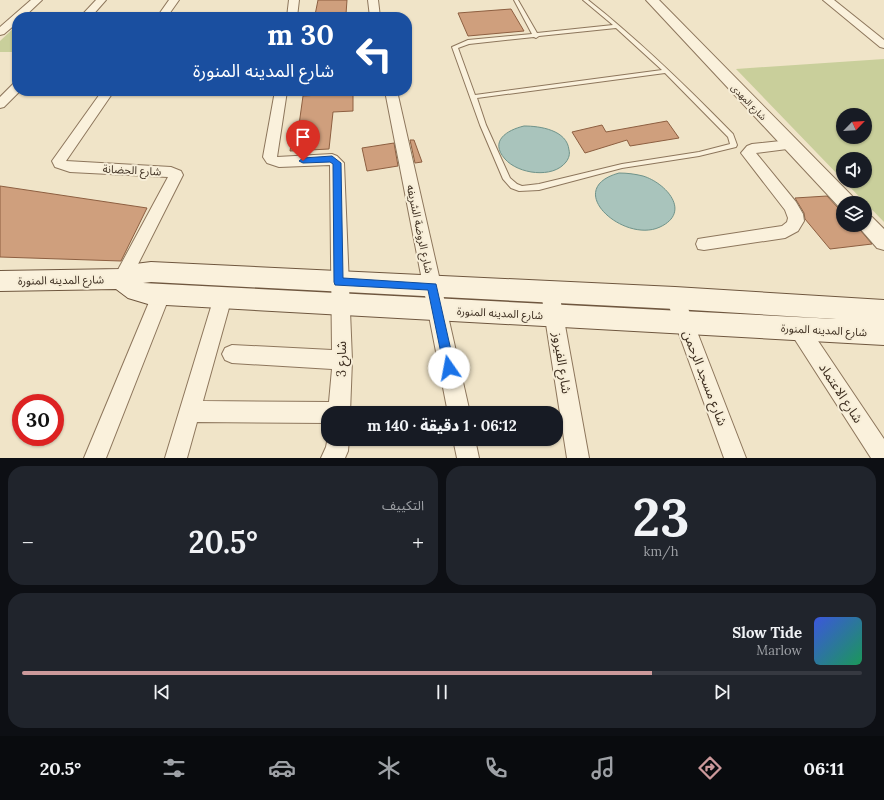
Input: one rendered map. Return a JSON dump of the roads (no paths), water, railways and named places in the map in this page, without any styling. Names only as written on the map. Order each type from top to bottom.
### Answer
[{"type":"main road","name":"شارع المدينه المنورة","points":[[0,281],[122,279],[135,274],[151,272],[339,293],[434,298],[554,316],[884,333]]},
{"type":"main road","name":"شارع المدينه المنورة","points":[[122,279],[136,292],[161,295],[223,297],[339,293]]},
{"type":"main road","name":"شارع المدينه المنورة","points":[[434,298],[550,292],[884,311]]},
{"type":"street","points":[[23,12],[37,0]]},
{"type":"street","points":[[90,12],[101,0]]},
{"type":"street","points":[[166,12],[174,0]]},
{"type":"street","points":[[293,12],[294,0]]},
{"type":"street","points":[[373,0],[374,12]]},
{"type":"street","name":"شارع المهدى","points":[[652,0],[839,196]]},
{"type":"street","points":[[828,0],[884,45]]},
{"type":"street","points":[[0,32],[12,21]]},
{"type":"street","points":[[0,104],[12,92]]},
{"type":"street","name":"شارع الحضانة","points":[[104,96],[61,157],[59,161],[60,164],[70,167],[171,172],[176,175],[122,279]]},
{"type":"street","name":"شارع 3","points":[[279,96],[270,157],[272,160],[279,162],[332,159],[337,163],[339,293],[342,360],[340,406]]},
{"type":"street","name":"شارع الروضة الشريفه","points":[[392,96],[457,406]]},
{"type":"street","points":[[704,244],[785,232],[793,228],[796,222],[796,214],[748,153],[752,149],[790,145]]},
{"type":"street","points":[[872,229],[884,242]]},
{"type":"street","name":"شارع الفيروز","points":[[550,292],[578,458]]},
{"type":"street","points":[[95,458],[161,295]]},
{"type":"street","points":[[176,458],[223,297]]},
{"type":"street","name":"شارع مسجد الرحمن","points":[[675,298],[735,458]]},
{"type":"street","name":"شارع الاعتماد","points":[[799,328],[884,458]]},
{"type":"street","points":[[232,354],[342,360]]},
{"type":"street","points":[[190,411],[321,413]]},
{"type":"street","points":[[332,458],[337,451],[337,446]]},
{"type":"street","points":[[465,446],[468,458]]},
{"type":"lane","points":[[524,0],[517,0],[536,36]]},
{"type":"lane","points":[[585,0],[618,26],[666,71],[731,136],[734,145],[699,154],[622,166],[539,187],[522,189],[514,186],[507,179],[483,125],[455,47],[468,42],[536,36],[618,26]]},
{"type":"lane","points":[[473,97],[666,71]]},
{"type":"water","points":[[524,126],[552,130],[563,138],[567,143],[569,152],[569,158],[566,162],[553,171],[536,172],[518,168],[505,159],[501,153],[499,142],[506,133]]},
{"type":"water","points":[[619,173],[643,176],[660,185],[667,191],[675,206],[674,214],[669,221],[660,227],[646,230],[630,228],[616,222],[604,212],[597,202],[596,191],[603,181]]}]
